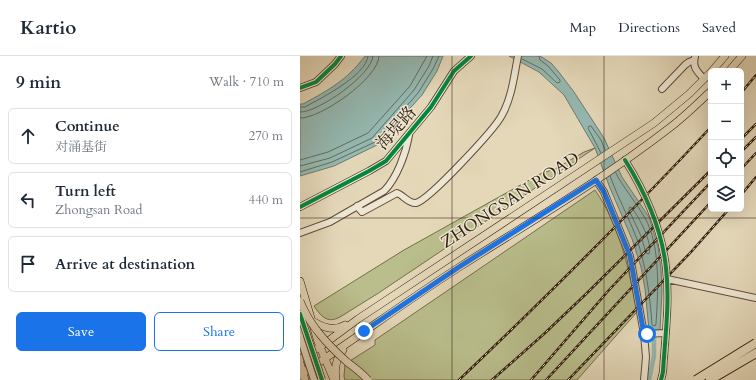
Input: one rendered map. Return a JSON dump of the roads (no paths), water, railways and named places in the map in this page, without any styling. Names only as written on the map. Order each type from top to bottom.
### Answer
[{"type":"highway","points":[[696,380],[756,343]]},
{"type":"highway","points":[[710,380],[756,353]]},
{"type":"main road","name":"ZHONGSAN ROAD","points":[[714,68],[725,56]]},
{"type":"main road","points":[[732,68],[742,56]]},
{"type":"main road","name":"ZHONGSAN ROAD","points":[[300,359],[660,118],[689,94],[708,75]]},
{"type":"main road","name":"ZHONGSAN ROAD","points":[[303,376],[364,331],[459,267],[604,175],[668,129],[708,94]]},
{"type":"main road","points":[[300,281],[320,347],[335,380]]},
{"type":"main road","points":[[300,301],[310,322],[317,332],[334,350],[359,370],[368,380]]},
{"type":"main road","points":[[311,320],[326,328],[334,329],[341,328],[358,319]]},
{"type":"main road","points":[[358,319],[354,328],[355,332],[364,331]]},
{"type":"main road","points":[[335,380],[336,361],[348,343]]},
{"type":"main road","points":[[300,363],[303,376]]},
{"type":"street","points":[[300,88],[316,82],[335,64],[341,56]]},
{"type":"street","name":"海堤路","points":[[300,207],[386,161],[431,107],[454,71],[471,56]]},
{"type":"street","points":[[357,206],[362,212],[398,193],[412,202],[417,202],[422,200],[436,188],[499,120],[509,99],[518,56]]},
{"type":"street","points":[[695,58],[695,69],[704,80]]},
{"type":"street","points":[[662,89],[695,58]]},
{"type":"street","points":[[300,234],[310,228],[330,222],[384,191],[390,186],[407,149],[409,134]]},
{"type":"street","points":[[625,160],[634,175],[654,218],[662,245],[666,267],[666,333],[661,380]]},
{"type":"street","points":[[596,180],[604,192],[630,256],[646,334],[644,380]]},
{"type":"street","points":[[300,228],[310,228]]},
{"type":"street","points":[[666,279],[756,298]]},
{"type":"street","points":[[300,314],[322,380]]},
{"type":"street","points":[[646,334],[666,333]]},
{"type":"street","points":[[300,337],[314,380]]},
{"type":"water","points":[[365,56],[443,56],[437,71],[422,95],[377,145],[334,166],[300,176],[300,104],[303,104],[337,84],[358,65]]},
{"type":"water","points":[[509,56],[540,56],[551,63],[558,71],[574,92],[604,138],[622,177],[649,217],[658,247],[661,269],[662,292],[660,330],[649,330],[641,267],[632,239],[595,148],[564,95],[539,72]]},
{"type":"waterway","points":[[649,380],[654,356],[654,332]]},
{"type":"railway","points":[[744,89],[756,75]]},
{"type":"railway","points":[[744,136],[756,124]]},
{"type":"railway","points":[[459,380],[650,192],[708,130]]},
{"type":"railway","points":[[744,149],[756,137]]},
{"type":"railway","points":[[744,166],[756,153]]},
{"type":"railway","points":[[492,380],[586,294],[708,173]]},
{"type":"railway","points":[[744,191],[756,177]]},
{"type":"railway","points":[[531,380],[609,290],[708,185]]},
{"type":"railway","points":[[546,380],[708,205]]},
{"type":"railway","points":[[568,380],[691,252],[726,212]]}]
